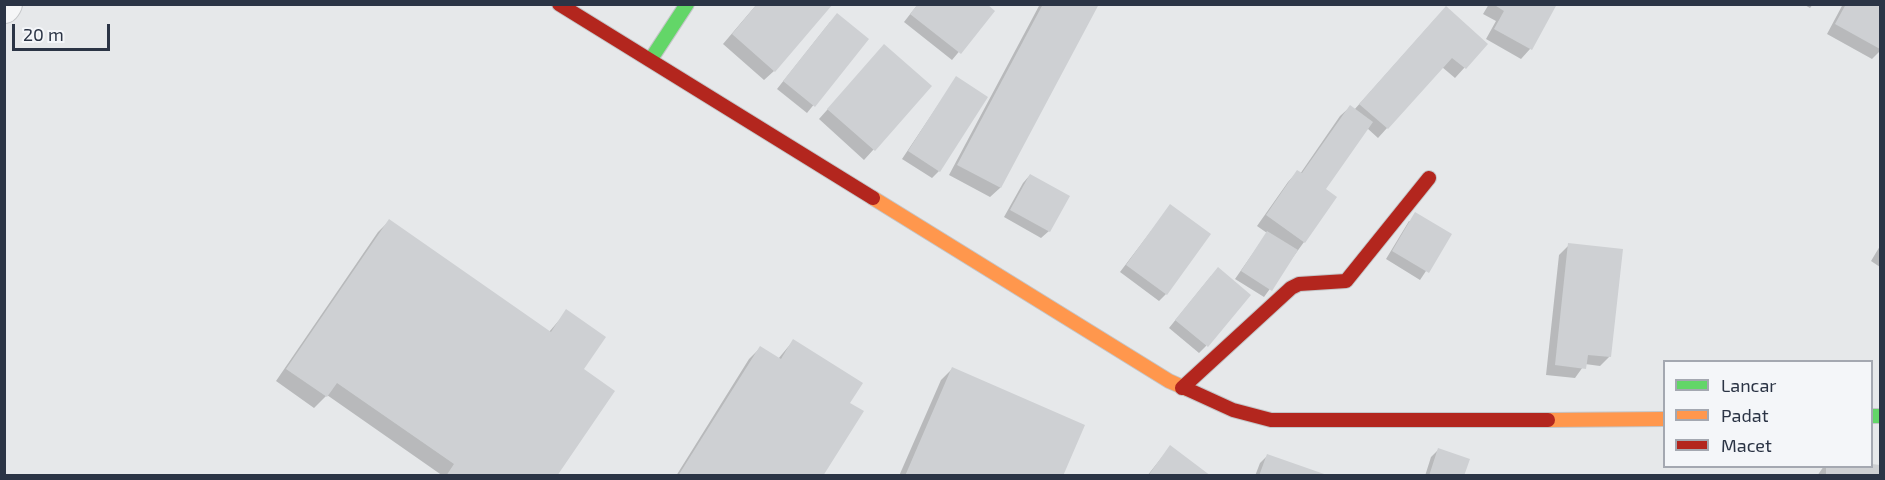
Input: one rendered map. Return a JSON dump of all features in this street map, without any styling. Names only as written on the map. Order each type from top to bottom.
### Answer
[{"type":"street","points":[[559,4],[1182,388],[1233,410],[1271,420],[1356,422],[1663,418]]},
{"type":"street","points":[[651,59],[687,4]]},
{"type":"street","points":[[1182,388],[1291,288],[1299,284],[1346,281],[1353,276],[1429,178]]},
{"type":"building","points":[[757,4],[833,4],[775,72],[732,34]]},
{"type":"building","points":[[918,4],[987,4],[995,11],[961,54],[910,14]]},
{"type":"building","points":[[1043,4],[1099,4],[1001,188],[957,165]]},
{"type":"building","points":[[1493,4],[1557,4],[1532,50],[1494,29],[1504,11]]},
{"type":"building","points":[[1846,4],[1880,4],[1880,49],[1835,24]]},
{"type":"building","points":[[1446,6],[1488,44],[1466,69],[1452,58],[1388,129],[1359,104]]},
{"type":"building","points":[[837,13],[869,39],[815,107],[783,81]]},
{"type":"building","points":[[884,44],[932,86],[875,151],[827,109]]},
{"type":"building","points":[[956,76],[988,97],[940,172],[908,151]]},
{"type":"building","points":[[1350,105],[1373,122],[1326,189],[1337,197],[1305,243],[1266,215],[1297,170],[1302,173]]},
{"type":"building","points":[[1030,174],[1070,196],[1050,232],[1010,210]]},
{"type":"building","points":[[1170,204],[1211,234],[1167,295],[1126,265]]},
{"type":"building","points":[[1415,212],[1452,234],[1429,273],[1392,251]]},
{"type":"building","points":[[389,219],[551,332],[566,309],[606,337],[584,369],[615,391],[557,476],[446,476],[454,464],[337,383],[327,397],[286,369]]},
{"type":"building","points":[[1267,231],[1298,250],[1272,291],[1241,271]]},
{"type":"building","points":[[1568,243],[1623,249],[1611,357],[1588,355],[1586,369],[1555,365]]},
{"type":"building","points":[[1218,267],[1251,295],[1208,347],[1175,320]]},
{"type":"building","points":[[793,339],[863,383],[850,403],[864,411],[823,476],[678,476],[760,346],[781,359]]},
{"type":"building","points":[[952,367],[1085,425],[1063,476],[905,476]]},
{"type":"building","points":[[1170,445],[1211,476],[1148,476]]},
{"type":"building","points":[[1438,448],[1470,459],[1464,476],[1429,476]]},
{"type":"building","points":[[1267,454],[1327,475],[1327,476],[1259,476]]},
{"type":"building","points":[[1873,464],[1880,465],[1880,476],[1826,476],[1826,468],[1873,468]]},
{"type":"traffic: fast","points":[[651,59],[687,4]]},
{"type":"traffic: fast","points":[[1873,416],[1880,416]]},
{"type":"traffic: slow","points":[[873,198],[1169,381],[1187,389]]},
{"type":"traffic: slow","points":[[1548,420],[1663,419]]},
{"type":"traffic: jam","points":[[559,4],[873,198]]},
{"type":"traffic: jam","points":[[1182,388],[1291,288],[1299,284],[1346,281],[1429,178]]},
{"type":"traffic: jam","points":[[1187,389],[1233,410],[1271,420],[1548,420]]}]
